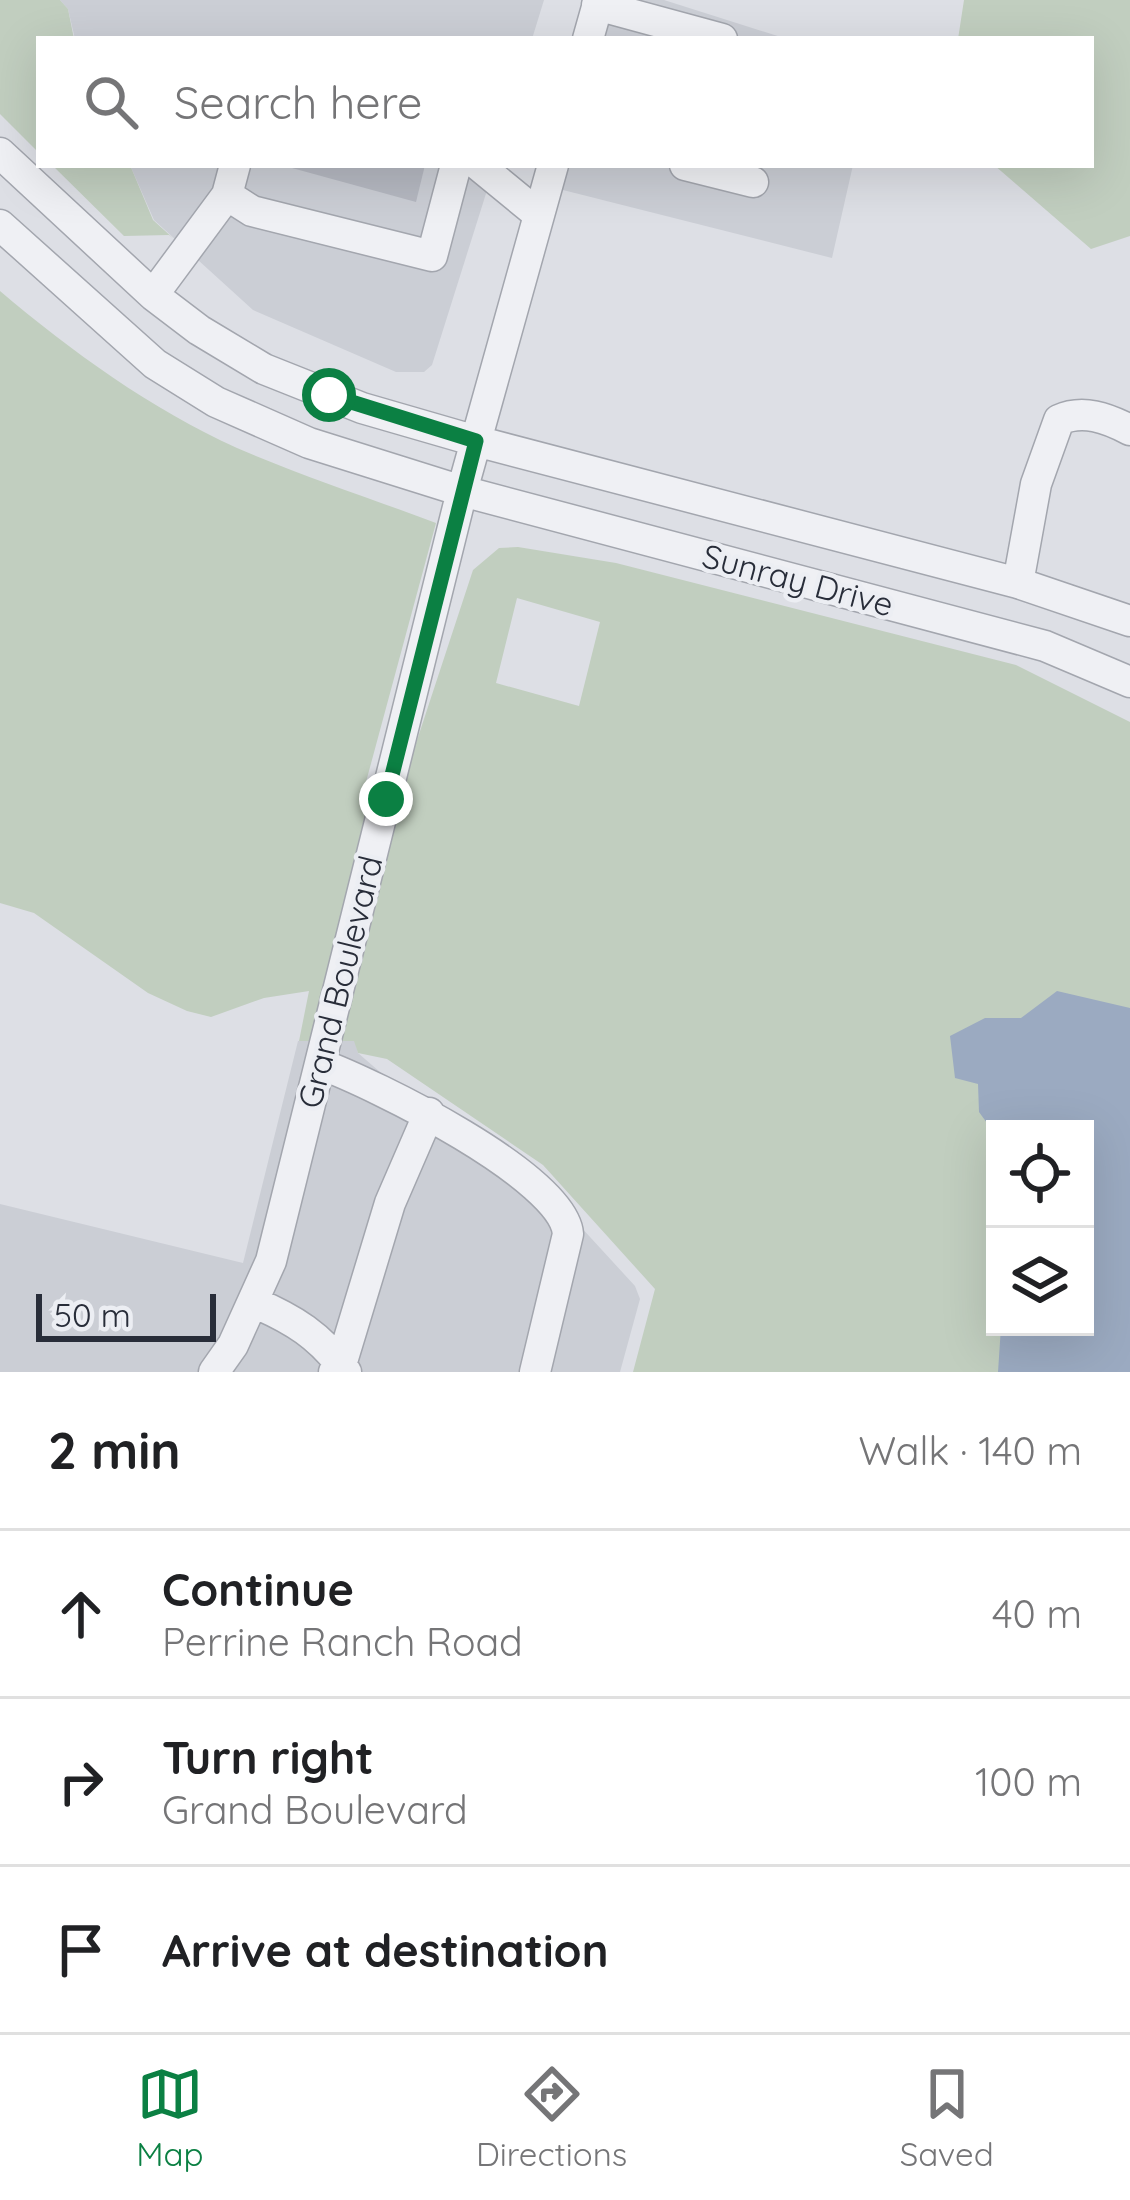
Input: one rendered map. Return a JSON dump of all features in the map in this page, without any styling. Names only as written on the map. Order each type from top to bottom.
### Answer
[{"type":"street","points":[[589,36],[598,2],[712,36]]},
{"type":"street","name":"Sunray Drive","points":[[0,153],[153,295],[199,330],[264,369],[362,408],[476,441],[1127,610]]},
{"type":"street","points":[[153,295],[231,180],[252,211],[432,256],[455,168]]},
{"type":"street","points":[[482,168],[539,214]]},
{"type":"street","name":"Grand Boulevard","points":[[214,1372],[233,1345],[272,1261],[462,491],[552,168]]},
{"type":"street","points":[[697,168],[753,182]]},
{"type":"street","name":"Sunray Drive","points":[[0,225],[155,364],[216,402],[309,443],[462,491],[1045,646],[1130,682]]},
{"type":"street","points":[[1018,584],[1036,484],[1059,420],[1076,412],[1130,430]]},
{"type":"street","points":[[320,1064],[429,1113],[532,1185],[567,1223],[535,1372]]},
{"type":"street","points":[[341,1370],[390,1203],[429,1113]]},
{"type":"street","points":[[253,1302],[296,1320],[341,1370]]},
{"type":"shaded area","points":[[60,0],[544,0],[533,36],[74,36],[68,9]]},
{"type":"shaded area","points":[[612,0],[664,0],[778,36],[602,36]]},
{"type":"shaded area","points":[[131,168],[494,168],[432,365],[424,372],[396,372],[253,310],[154,220]]},
{"type":"shaded area","points":[[565,168],[852,168],[832,258],[559,189]]},
{"type":"shaded area","points":[[298,1041],[313,1041],[260,1257],[223,1338],[199,1372],[0,1372],[0,1204],[243,1263]]},
{"type":"shaded area","points":[[339,1041],[355,1041],[358,1053],[380,1072],[535,1177],[635,1286],[640,1299],[620,1372],[230,1372]]},
{"type":"green space","points":[[0,0],[60,0],[68,9],[73,36],[36,36],[36,150],[0,114]]},
{"type":"green space","points":[[964,0],[1130,0],[1130,236],[1091,249],[997,168],[1094,168],[1094,36],[958,36]]},
{"type":"green space","points":[[55,168],[131,168],[153,220],[174,239],[169,235],[124,236]]},
{"type":"green space","points":[[0,291],[113,378],[205,433],[436,523],[366,782],[376,786],[313,1041],[299,1041],[309,991],[264,998],[211,1017],[187,1011],[148,993],[34,913],[0,903]]},
{"type":"green space","points":[[518,547],[616,563],[1016,665],[1130,722],[1130,1372],[633,1372],[655,1289],[543,1165],[387,1059],[358,1053],[354,1041],[339,1041],[400,792],[473,570],[499,548]],"holes":[[[517,598],[600,622],[579,706],[496,683]]]},
{"type":"water","points":[[1057,991],[1130,1008],[1130,1372],[998,1372],[1000,1336],[1094,1336],[1094,1120],[986,1122],[979,1112],[978,1084],[955,1078],[950,1036],[985,1018],[1021,1018]]},
{"type":"building","points":[[292,168],[424,168],[416,202]]},
{"type":"route","points":[[329,395],[476,441],[386,799]]}]
